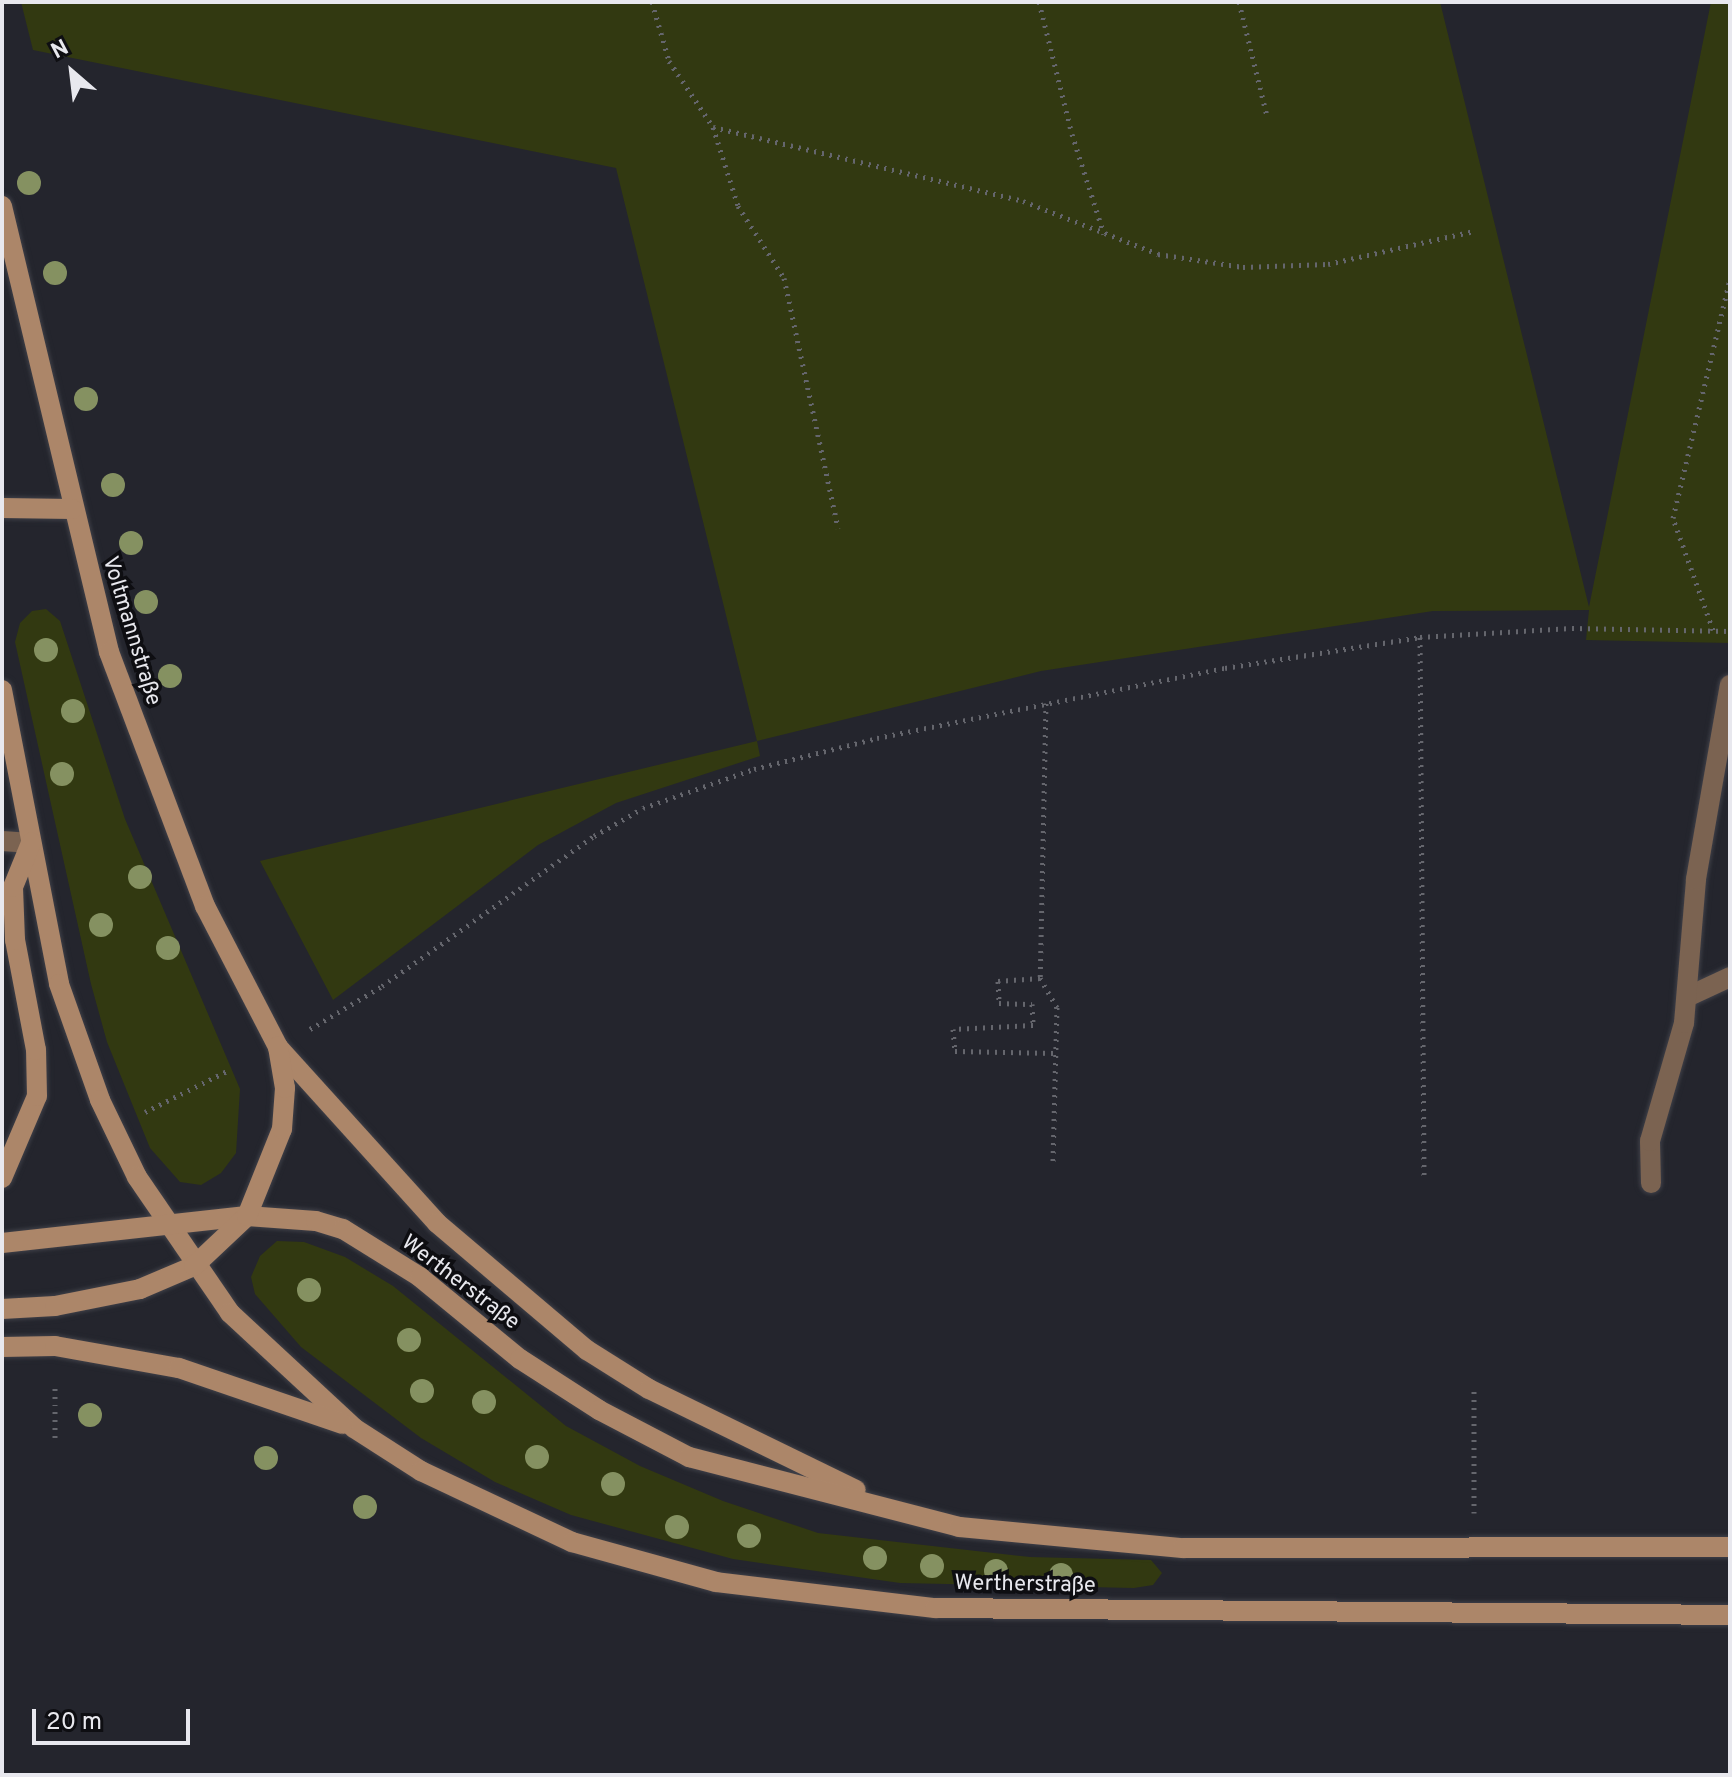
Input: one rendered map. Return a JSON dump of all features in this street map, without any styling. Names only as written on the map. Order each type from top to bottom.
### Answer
[{"type":"main road","name":"Voltmannstraße","points":[[2,206],[72,509],[109,652],[169,818],[205,906],[278,1047]]},
{"type":"main road","points":[[2,508],[72,509]]},
{"type":"main road","points":[[2,690],[59,984],[111,1127],[165,1225]]},
{"type":"main road","points":[[2,1178],[37,1096],[36,1050],[15,940],[13,887],[31,843]]},
{"type":"main road","points":[[2,1309],[100,1299],[194,1266],[247,1216],[282,1129],[285,1088],[278,1047]]},
{"type":"main road","name":"Wertherstraße","points":[[278,1047],[437,1223],[587,1350],[649,1389],[892,1507]]},
{"type":"main road","name":"Wertherstraße","points":[[2,1243],[247,1216],[316,1221],[343,1229],[420,1277],[520,1359],[599,1410],[689,1457],[892,1507],[959,1527],[1183,1548],[1730,1547]]},
{"type":"main road","name":"Wertherstraße","points":[[165,1225],[194,1266],[266,1350],[354,1428]]},
{"type":"main road","name":"Wertherstraße","points":[[2,1347],[55,1346],[179,1368],[354,1428],[493,1509],[572,1542],[716,1582],[935,1608],[1730,1615]]},
{"type":"lane","points":[[1651,1183],[1650,1141],[1687,997],[1696,879],[1730,685]]},
{"type":"lane","points":[[2,841],[31,843]]},
{"type":"lane","points":[[1687,997],[1730,977]]},
{"type":"path","points":[[652,2],[669,61],[713,127],[738,206],[784,278],[838,528]]},
{"type":"path","points":[[1039,2],[1072,134],[1105,235]]},
{"type":"path","points":[[1239,2],[1267,116]]},
{"type":"path","points":[[713,127],[1023,201],[1158,254],[1243,267],[1328,264],[1475,231]]},
{"type":"path","points":[[1713,630],[1673,518],[1730,278]]},
{"type":"path","points":[[278,1047],[382,986],[543,869],[643,808],[754,769],[1046,703],[1420,637],[1572,628],[1730,631]]},
{"type":"path","points":[[1420,637],[1424,1176]]},
{"type":"path","points":[[1046,703],[1040,978],[1057,1007],[1053,1163]]},
{"type":"path","points":[[1040,978],[998,981],[999,1003],[1032,1004],[1033,1025],[953,1029],[955,1051],[1055,1053]]},
{"type":"path","points":[[137,1116],[229,1070]]},
{"type":"path","points":[[55,1346],[55,1438]]},
{"type":"path","points":[[1474,1386],[1474,1499]]},
{"type":"green space","points":[[21,2],[1440,2],[1589,607],[1711,2],[1730,2],[1730,643],[1586,640],[1589,610],[1433,611],[1041,671],[757,741],[616,168],[33,50]]},
{"type":"green space","points":[[46,609],[60,621],[125,819],[240,1089],[236,1153],[221,1173],[201,1185],[180,1182],[150,1148],[107,1042],[91,984],[15,642],[20,623],[32,611]]},
{"type":"green space","points":[[757,741],[760,756],[616,803],[538,845],[333,1000],[260,861]]},
{"type":"green space","points":[[277,1241],[304,1242],[345,1257],[393,1286],[566,1426],[640,1466],[723,1501],[818,1533],[1030,1557],[1151,1560],[1162,1573],[1153,1585],[1134,1588],[900,1583],[733,1559],[571,1515],[495,1482],[421,1438],[301,1347],[255,1294],[251,1277],[260,1256]]}]
